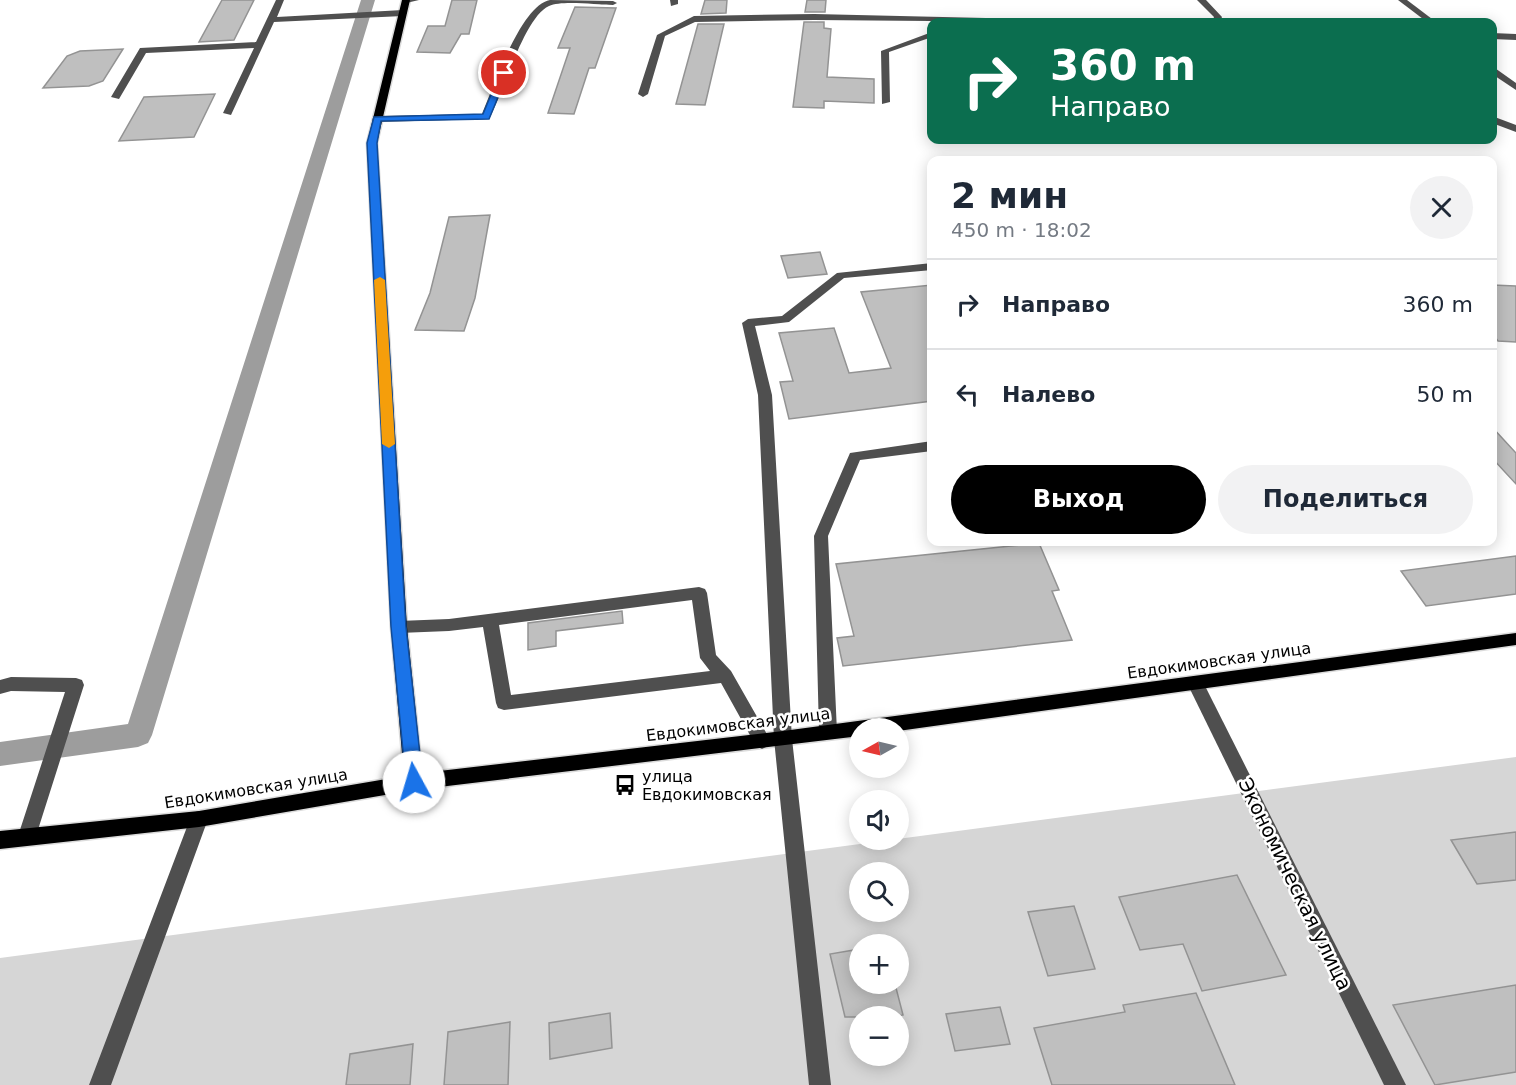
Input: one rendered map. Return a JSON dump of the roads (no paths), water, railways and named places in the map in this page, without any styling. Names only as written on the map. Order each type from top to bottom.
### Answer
[{"type":"main road","points":[[404,6],[372,143],[399,627],[414,782]]},
{"type":"main road","name":"Евдокимовская улица","points":[[0,840],[199,819],[414,782],[783,739],[1516,639]]},
{"type":"street","points":[[228,113],[280,0]]},
{"type":"street","points":[[1201,0],[1218,18]]},
{"type":"street","points":[[1402,0],[1427,18]]},
{"type":"street","points":[[377,119],[486,117],[513,51],[537,11],[546,3],[613,3]]},
{"type":"street","points":[[272,20],[336,17],[404,6]]},
{"type":"street","points":[[643,94],[661,35],[694,20],[814,17],[927,21]]},
{"type":"street","points":[[885,102],[885,51],[927,36]]},
{"type":"street","points":[[1497,36],[1516,37]]},
{"type":"street","points":[[116,96],[143,50],[258,45]]},
{"type":"street","points":[[1497,73],[1516,87]]},
{"type":"street","points":[[1497,121],[1516,129]]},
{"type":"street","points":[[820,1085],[783,739],[765,395],[748,323],[785,319],[841,275],[927,266]]},
{"type":"street","points":[[828,732],[820,536],[855,456],[927,447]]},
{"type":"street","points":[[399,627],[449,625],[699,592],[708,658],[725,676],[762,741]]},
{"type":"street","points":[[490,620],[504,703],[725,676]]},
{"type":"street","name":"Экономическая улица","points":[[1195,683],[1395,1085]]},
{"type":"street","points":[[0,687],[11,684],[76,685],[27,836]]},
{"type":"street","points":[[100,1085],[199,819]]},
{"type":"waterway","points":[[0,754],[138,735],[368,0]]},
{"type":"place","name":"улица Евдокимовская","points":[[625,785]]}]
